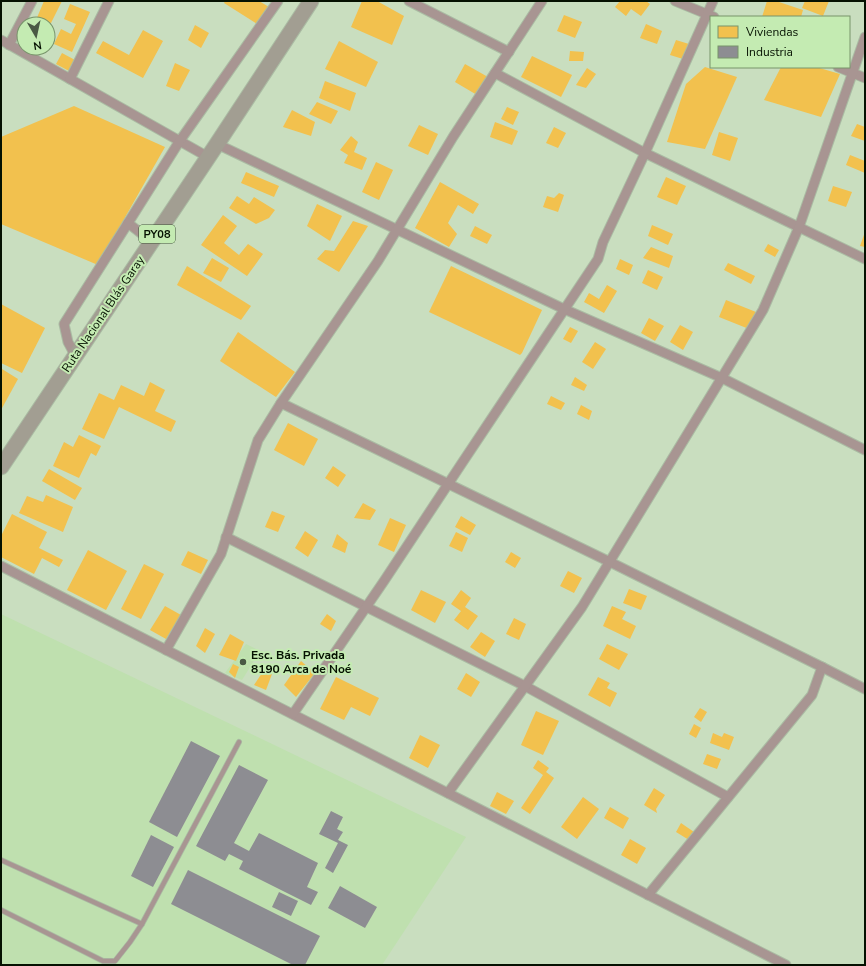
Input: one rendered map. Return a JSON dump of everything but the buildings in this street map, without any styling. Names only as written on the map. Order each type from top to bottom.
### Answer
[{"type":"highway","name":"Ruta Nacional Blás Garay","points":[[1,466],[5,451],[76,355],[311,1]]},
{"type":"street","points":[[32,1],[5,42],[179,142],[208,157]]},
{"type":"street","points":[[70,79],[108,1]]},
{"type":"street","points":[[76,355],[68,342],[64,324],[179,142],[278,1]]},
{"type":"street","points":[[409,1],[509,52]]},
{"type":"street","points":[[166,650],[221,554],[258,440],[281,403],[378,261],[453,136],[542,1]]},
{"type":"street","points":[[675,1],[710,16]]},
{"type":"street","points":[[293,714],[367,606],[598,259],[603,242],[710,16],[713,1]]},
{"type":"street","points":[[448,793],[582,607],[763,310],[799,227],[865,37]]},
{"type":"street","points":[[840,68],[865,78]]},
{"type":"street","points":[[495,73],[645,153],[865,259]]},
{"type":"street","points":[[217,144],[564,309],[722,378],[865,450]]},
{"type":"street","points":[[128,223],[152,242]]},
{"type":"street","points":[[281,403],[610,562],[865,689]]},
{"type":"street","points":[[226,537],[525,686],[728,797]]},
{"type":"street","points":[[1,566],[786,965]]},
{"type":"street","points":[[648,895],[812,695],[822,667]]},
{"type":"lane","points":[[1,910],[103,961],[115,960],[130,942],[142,924],[239,742]]},
{"type":"lane","points":[[1,860],[142,924]]},
{"type":"shaded area","points":[[1,614],[466,837],[382,965],[1,965]]},
{"type":"shaded area","name":"Esc. Bás. Privada 8190 Arca de Noé","points":[[246,644],[260,651],[242,680],[225,673]]},
{"type":"place","name":"Esc. Bás. Privada 8190 Arca de Noé","points":[[243,662]]}]
